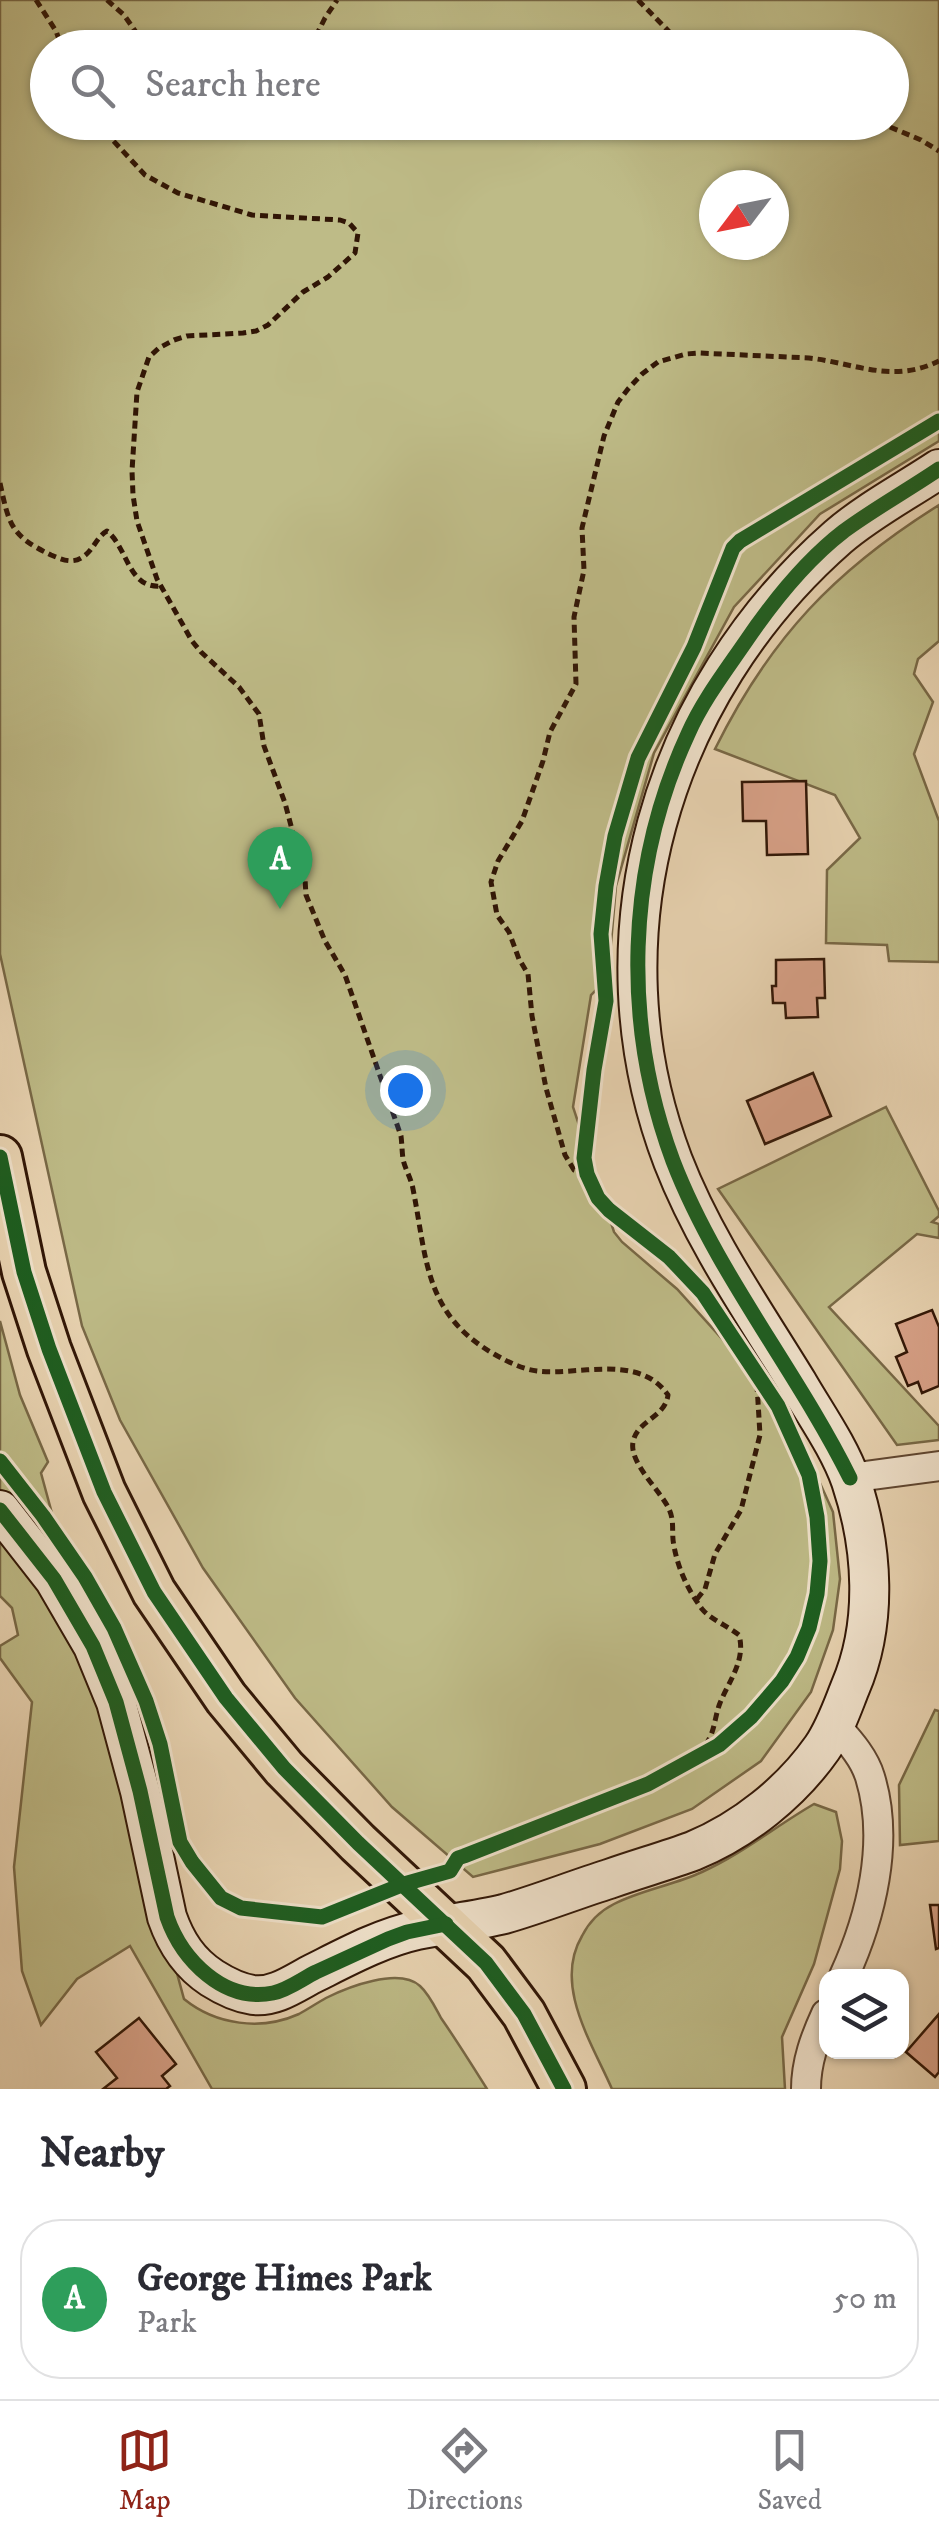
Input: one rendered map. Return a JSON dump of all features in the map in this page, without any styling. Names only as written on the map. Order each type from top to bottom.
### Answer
[{"type":"main road","points":[[0,1510],[54,1579],[93,1646],[116,1702],[131,1756],[173,1934],[197,1968],[222,1984],[253,1995],[277,1992],[407,1932],[502,1914],[696,1850],[748,1820],[778,1797],[835,1726],[858,1670],[869,1606],[863,1527],[850,1478],[830,1436],[711,1241],[674,1163],[646,1074],[638,995],[639,910],[665,793],[688,732],[719,680],[758,623],[843,532],[939,469]]},
{"type":"main road","points":[[0,1157],[24,1272],[39,1321],[104,1492],[154,1592],[226,1698],[263,1744],[325,1810],[486,1963],[514,2000],[564,2089]]},
{"type":"street","points":[[850,1478],[939,1466]]},
{"type":"street","points":[[835,1726],[856,1750],[870,1775],[879,1842],[859,1944],[847,1969]]},
{"type":"street","points":[[806,2089],[806,2072],[819,2030]]},
{"type":"path","points":[[36,0],[55,30]]},
{"type":"path","points":[[107,0],[134,30]]},
{"type":"path","points":[[319,30],[337,0]]},
{"type":"path","points":[[638,0],[667,30]]},
{"type":"path","points":[[909,135],[939,150]]},
{"type":"path","points":[[110,140],[144,176],[178,193],[252,214],[340,220],[358,232],[355,253],[303,292],[268,325],[243,334],[187,336],[148,357],[137,392],[132,471],[137,522],[161,586],[197,648],[239,687],[259,714],[264,746],[285,803],[306,895],[325,941],[345,975],[401,1136],[429,1277],[438,1299],[470,1338],[516,1365],[546,1372],[623,1370],[655,1381],[668,1395],[658,1415],[636,1434],[633,1454],[671,1514],[674,1547],[684,1580],[702,1610],[739,1635],[742,1644],[742,1654],[702,1756]]},
{"type":"path","points":[[586,1174],[574,1170],[565,1155],[546,1088],[528,974],[497,914],[491,882],[498,861],[522,821],[550,732],[576,684],[574,617],[584,570],[582,528],[610,421],[628,388],[642,374],[658,362],[686,354],[809,358],[874,371],[913,370],[939,361]]},
{"type":"path","points":[[0,484],[12,526],[28,544],[74,561],[86,555],[100,535],[108,531],[139,582],[161,586]]},
{"type":"path","points":[[697,1599],[715,1554],[741,1510],[760,1434],[758,1377]]},
{"type":"shaded area","points":[[0,0],[939,0],[939,441],[820,514],[734,607],[654,753],[616,886],[608,978],[591,995],[573,1107],[614,1232],[677,1289],[788,1412],[833,1512],[840,1579],[833,1630],[811,1692],[761,1761],[692,1809],[600,1844],[473,1877],[392,1807],[295,1698],[203,1568],[120,1420],[82,1326],[0,954]]},
{"type":"shaded area","points":[[939,505],[939,641],[918,659],[914,674],[933,702],[914,754],[939,821],[939,962],[889,961],[887,945],[826,943],[827,870],[860,838],[835,795],[715,749],[759,673],[809,610],[868,555]]},
{"type":"shaded area","points":[[886,1107],[939,1211],[932,1222],[939,1224],[939,1238],[917,1234],[829,1307],[939,1426],[939,1440],[897,1445],[718,1189]]},
{"type":"shaded area","points":[[0,1321],[20,1395],[48,1462],[41,1473],[184,1999],[224,2020],[254,2024],[299,2014],[360,1984],[400,1978],[411,1981],[429,1997],[487,2089],[212,2089],[130,1946],[77,1979],[41,2025],[22,1971],[14,1867],[32,1702],[0,1658],[0,1646],[18,1635],[12,1608],[0,1596]]},
{"type":"shaded area","points":[[935,1710],[939,1711],[939,1841],[900,1845],[899,1785]]},
{"type":"shaded area","points":[[814,1804],[836,1812],[842,1841],[840,1869],[814,1964],[782,2037],[785,2089],[612,2089],[573,1994],[574,1955],[588,1926],[614,1904],[717,1865]]},
{"type":"building","points":[[806,781],[808,854],[767,855],[766,821],[743,821],[742,782]]},
{"type":"building","points":[[824,959],[825,998],[817,998],[818,1017],[786,1018],[785,1003],[773,1003],[776,960]]},
{"type":"building","points":[[813,1073],[831,1116],[765,1144],[747,1101]]},
{"type":"building","points":[[932,1310],[939,1327],[939,1386],[922,1393],[918,1382],[908,1386],[896,1357],[907,1352],[896,1324]]},
{"type":"building","points":[[930,1905],[939,1905],[936,1949]]},
{"type":"building","points":[[939,2014],[939,2072],[935,2077],[909,2055],[909,2049]]},
{"type":"building","points":[[139,2018],[176,2064],[162,2076],[170,2086],[103,2089],[117,2078],[96,2052]]},
{"type":"cycle path","points":[[0,1461],[85,1577],[114,1628],[160,1744],[180,1842],[221,1898],[241,1908],[322,1917],[404,1884],[450,1871],[458,1858],[648,1784],[719,1745],[751,1717],[782,1681],[809,1628],[820,1561],[817,1517],[809,1475],[778,1406],[703,1293],[669,1257],[609,1210],[598,1198],[587,1174],[584,1158],[606,1001],[601,934],[606,886],[615,836],[638,758],[694,647],[733,548],[939,421]]},
{"type":"cycle path","points":[[850,1478],[711,1243],[673,1161],[656,1109],[645,1055],[638,946],[652,838],[667,785],[707,699],[754,629],[816,556],[855,523],[939,469]]},
{"type":"cycle path","points":[[0,1157],[24,1272],[49,1349],[104,1492],[154,1592],[226,1698],[284,1768],[486,1963],[524,2014],[564,2089]]},
{"type":"cycle path","points":[[0,1510],[54,1579],[93,1646],[116,1702],[167,1917],[194,1963],[222,1985],[255,1994],[273,1993],[388,1939],[446,1924]]},
{"type":"place","name":"George Himes Park","points":[[280,909]]}]
